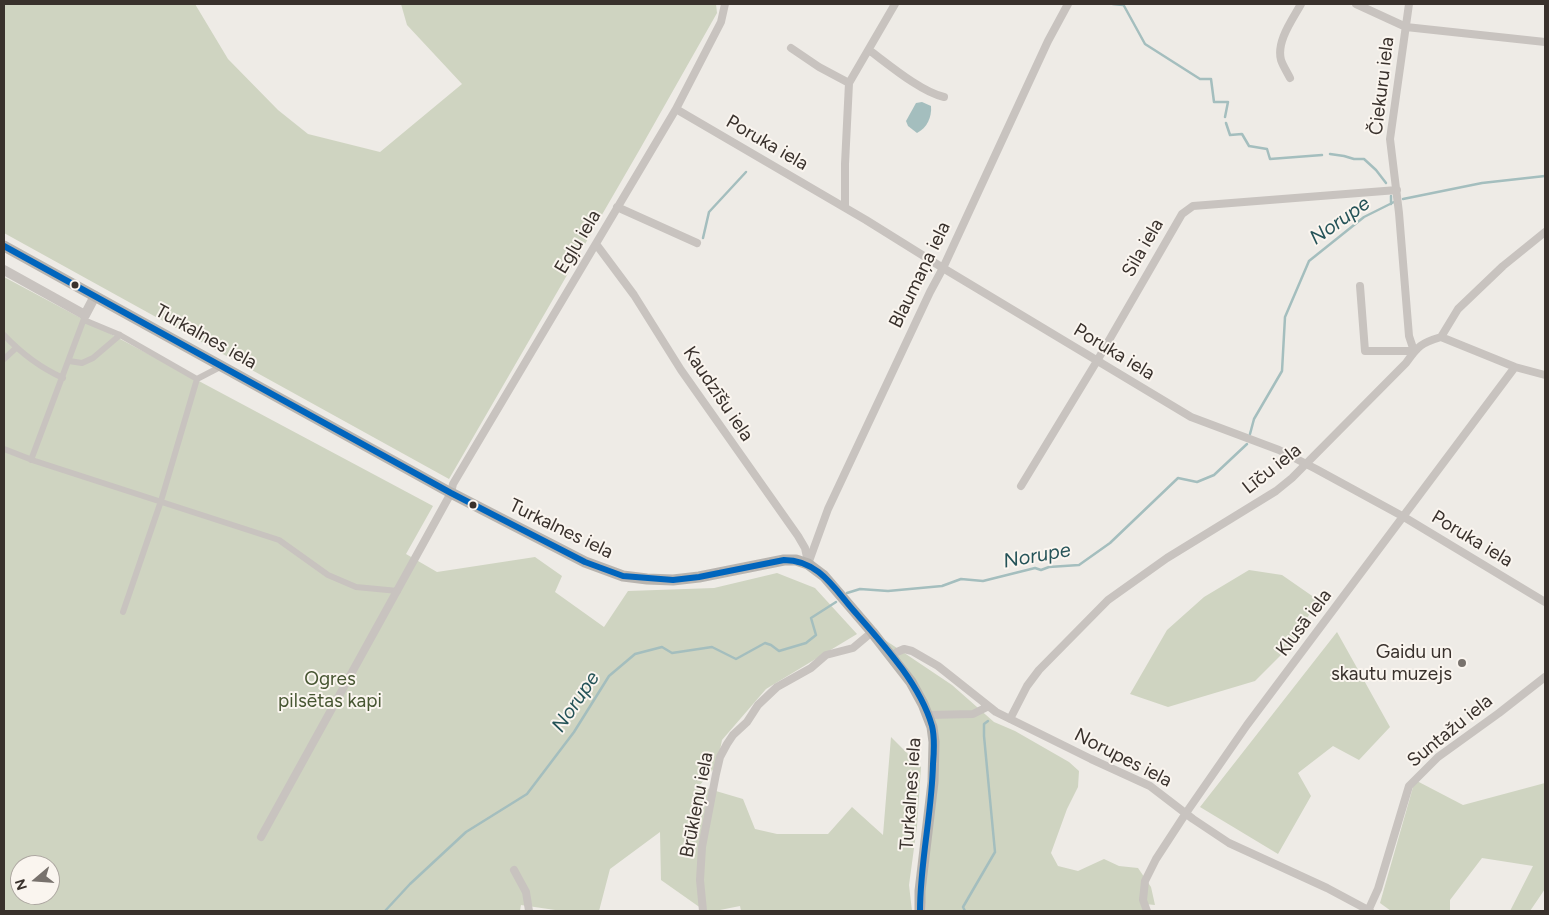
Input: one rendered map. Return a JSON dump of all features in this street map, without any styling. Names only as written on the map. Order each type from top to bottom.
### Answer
[{"type":"main road","name":"Turkalnes iela","points":[[4,246],[452,494],[585,562],[623,576],[673,580],[699,577],[784,560],[796,560],[808,564],[824,576],[892,656],[911,682],[932,727],[934,755],[920,891],[920,911]]},
{"type":"street","name":"Egļu iela","points":[[261,837],[452,494],[453,484],[676,108],[718,28],[725,4]]},
{"type":"street","points":[[845,207],[849,83],[895,4]]},
{"type":"street","name":"Blaumaņa iela","points":[[808,564],[828,509],[855,448],[943,268],[1048,42],[1068,4]]},
{"type":"street","points":[[1290,78],[1281,60],[1280,52],[1282,41],[1301,4]]},
{"type":"street","points":[[1356,4],[1406,28],[1545,42]]},
{"type":"street","name":"Čiekuru iela","points":[[1409,4],[1390,139],[1397,190],[1409,336],[1414,351]]},
{"type":"street","points":[[791,48],[827,72],[849,83]]},
{"type":"street","points":[[869,50],[888,66],[944,97]]},
{"type":"street","name":"Poruka iela","points":[[676,108],[845,207],[1191,417],[1279,450],[1307,464],[1404,517],[1545,602]]},
{"type":"street","name":"Sila iela","points":[[1021,486],[1182,214],[1193,206],[1397,190]]},
{"type":"street","points":[[617,207],[697,243]]},
{"type":"street","points":[[1545,232],[1503,266],[1458,309],[1441,336],[1516,367],[1545,375]]},
{"type":"street","name":"Kaudzīšu iela","points":[[596,244],[634,295],[682,370],[798,536],[805,548],[808,564]]},
{"type":"street","points":[[4,270],[197,379]]},
{"type":"street","points":[[1360,286],[1365,351],[1414,351]]},
{"type":"street","points":[[31,460],[85,317],[95,296]]},
{"type":"street","points":[[4,334],[16,348],[63,378]]},
{"type":"street","points":[[69,361],[82,363],[93,358],[120,335]]},
{"type":"street","name":"Līču iela","points":[[1010,720],[1027,686],[1039,670],[1108,600],[1167,558],[1276,491],[1307,464],[1406,363],[1414,351],[1424,342],[1441,336]]},
{"type":"street","points":[[4,359],[16,348]]},
{"type":"street","points":[[122,612],[161,501],[197,379],[222,366]]},
{"type":"street","name":"Klusā iela","points":[[1146,911],[1143,900],[1145,881],[1156,859],[1186,813],[1248,725],[1516,367]]},
{"type":"street","points":[[4,449],[31,460],[279,540],[328,575],[356,587],[398,591]]},
{"type":"street","name":"Brūkleņu iela","points":[[702,911],[700,880],[702,847],[720,757],[727,744],[733,735],[747,722],[758,705],[777,687],[810,668],[826,654],[853,648],[872,632]]},
{"type":"street","name":"Norupes iela","points":[[892,656],[904,649],[912,651],[945,671],[987,707],[1091,760],[1150,786],[1229,843],[1327,888],[1369,911]]},
{"type":"street","name":"Suntažu iela","points":[[1369,911],[1378,889],[1409,786],[1438,757],[1545,677]]},
{"type":"street","points":[[928,715],[973,714],[987,707]]},
{"type":"street","points":[[514,870],[526,892],[529,911]]},
{"type":"green space","points":[[4,4],[195,4],[228,59],[278,110],[308,134],[380,152],[462,84],[407,25],[401,4],[716,4],[717,13],[449,479],[4,233]]},
{"type":"green space","name":"Ogres pilsētas kapi","points":[[4,277],[433,506],[406,554],[437,572],[535,557],[562,576],[555,592],[604,627],[628,591],[714,588],[777,573],[815,588],[857,634],[766,689],[722,740],[717,765],[699,786],[743,799],[755,829],[777,834],[828,834],[852,807],[883,835],[891,737],[921,767],[917,826],[909,885],[912,911],[741,911],[740,906],[705,911],[661,880],[660,832],[610,869],[599,911],[562,911],[521,905],[520,911],[4,911]]},
{"type":"green space","points":[[1249,570],[1282,575],[1318,600],[1291,645],[1255,681],[1168,707],[1130,694],[1167,630],[1204,597]]},
{"type":"green space","points":[[1337,632],[1390,727],[1359,760],[1333,746],[1298,773],[1311,796],[1278,854],[1200,807]]},
{"type":"green space","points":[[879,636],[952,685],[994,722],[1015,731],[1069,762],[1079,771],[1078,787],[1067,809],[1051,853],[1058,866],[1078,871],[1104,859],[1119,866],[1138,868],[1151,887],[1155,905],[1145,904],[1146,911],[926,911],[923,885],[936,736]]},
{"type":"green space","points":[[1415,780],[1463,805],[1545,783],[1545,889],[1530,911],[1510,911],[1533,866],[1482,858],[1450,900],[1450,911],[1391,911],[1380,903]]},
{"type":"water","points":[[922,102],[931,106],[931,114],[926,125],[917,133],[908,126],[906,121],[916,103]]},
{"type":"waterway","points":[[1113,4],[1123,5]]},
{"type":"waterway","points":[[1123,4],[1145,44],[1200,79],[1211,79],[1214,102],[1228,102],[1225,117]]},
{"type":"waterway","points":[[1226,123],[1230,135],[1242,134],[1249,146],[1267,149],[1270,159],[1322,155]]},
{"type":"waterway","points":[[1330,154],[1364,159],[1386,183]]},
{"type":"waterway","points":[[703,238],[709,212],[746,172]]},
{"type":"waterway","name":"Norupe","points":[[1403,199],[1482,183],[1545,176]]},
{"type":"waterway","name":"Norupe","points":[[1391,196],[1391,204]]},
{"type":"waterway","name":"Norupe","points":[[1250,434],[1254,419],[1282,371],[1285,317],[1309,261],[1364,217],[1394,202]]},
{"type":"waterway","name":"Norupe","points":[[847,593],[860,589],[888,591],[942,586],[961,579],[983,581],[1035,568],[1041,570],[1049,567],[1079,565],[1110,543],[1178,478],[1197,482],[1214,475],[1247,444]]},
{"type":"waterway","name":"Norupe","points":[[385,911],[410,884],[466,832],[527,794],[574,732],[609,676],[635,654],[662,647],[672,653],[712,647],[736,659],[765,643],[779,651],[806,643],[816,635],[811,618],[836,602]]},
{"type":"waterway","points":[[965,911],[963,907],[995,852],[984,736],[984,724],[988,721]]},
{"type":"transit line","points":[[4,246],[451,493],[585,562],[623,576],[673,580],[699,577],[784,560],[796,561],[816,570],[832,585],[899,665],[919,695],[932,726],[934,745],[931,801],[922,874],[920,911]]},
{"type":"place","name":"Gaidu un skautu muzejs","points":[[1462,663]]}]
